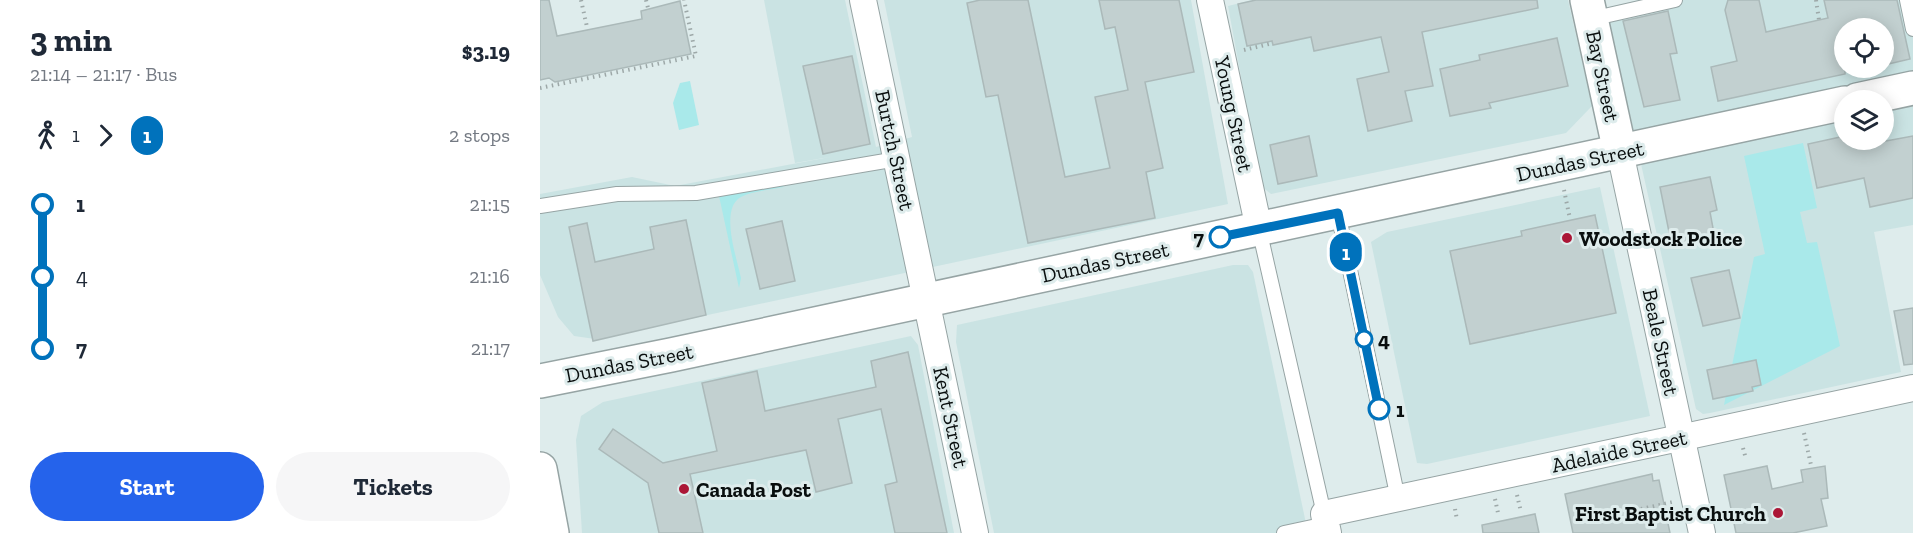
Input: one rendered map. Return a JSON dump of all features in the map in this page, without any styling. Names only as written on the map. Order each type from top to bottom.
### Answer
[{"type":"main road","name":"Bay Street","points":[[1589,9],[1620,152]]},
{"type":"main road","points":[[1894,92],[1913,88]]},
{"type":"main road","name":"Dundas Street","points":[[540,381],[927,301],[1834,105]]},
{"type":"main road","points":[[540,469],[552,533]]},
{"type":"street","name":"Burtch Street","points":[[863,0],[927,301]]},
{"type":"street","name":"Young Street","points":[[1210,0],[1259,229]]},
{"type":"street","name":"Beale Street","points":[[1620,152],[1702,533]]},
{"type":"street","name":"Kent Street","points":[[927,301],[975,533]]},
{"type":"street","name":"Adelaide Street","points":[[1326,524],[1398,499],[1913,388]]},
{"type":"lane","points":[[1589,9],[1675,0]]},
{"type":"lane","points":[[1906,0],[1913,29]]},
{"type":"lane","points":[[540,206],[617,194],[696,193],[897,159]]},
{"type":"lane","points":[[1338,213],[1398,499]]},
{"type":"lane","points":[[1259,229],[1326,524],[1284,533]]},
{"type":"path","points":[[581,0],[587,27]]},
{"type":"path","points":[[646,0],[648,8]]},
{"type":"path","points":[[540,88],[696,56],[684,0]]},
{"type":"path","points":[[1816,0],[1819,20]]},
{"type":"path","points":[[1234,52],[1269,44]]},
{"type":"path","points":[[1563,187],[1570,219]]},
{"type":"path","points":[[1803,428],[1811,465]]},
{"type":"path","points":[[1742,442],[1746,459]]},
{"type":"path","points":[[1516,490],[1521,512]]},
{"type":"path","points":[[1494,495],[1498,513]]},
{"type":"path","points":[[1641,508],[1680,500]]},
{"type":"shaded area","points":[[764,0],[845,0],[876,147],[912,137],[884,0],[1191,0],[1228,204],[595,339],[574,336],[558,317],[540,275],[540,194],[632,177],[675,186],[835,156],[795,163]]},
{"type":"shaded area","points":[[1252,0],[1568,0],[1592,106],[1566,133],[1271,194],[1261,186],[1228,6]]},
{"type":"shaded area","points":[[1639,0],[1913,0],[1913,225],[1874,232],[1901,372],[1710,413],[1703,414],[1696,409],[1606,8]]},
{"type":"shaded area","points":[[690,81],[699,125],[679,130],[673,103],[680,83]]},
{"type":"shaded area","points":[[1803,143],[1817,208],[1800,212],[1807,243],[1817,242],[1840,346],[1724,405],[1754,257],[1765,254],[1744,156]]},
{"type":"shaded area","points":[[785,183],[783,187],[741,197],[731,212],[731,234],[741,278],[739,288],[719,196]]},
{"type":"shaded area","points":[[1600,187],[1650,416],[1427,464],[1417,463],[1371,242],[1387,232]]},
{"type":"shaded area","points":[[1233,265],[1248,265],[1253,272],[1308,533],[994,533],[956,342],[957,325]]},
{"type":"shaded area","points":[[911,336],[918,345],[954,533],[582,533],[576,440],[581,416],[603,402]]},
{"type":"building","points":[[540,0],[549,0],[557,36],[642,19],[641,11],[680,1],[691,54],[555,82],[549,78],[540,80]]},
{"type":"building","points":[[980,0],[1028,0],[1065,177],[1110,168],[1095,97],[1128,90],[1115,27],[1105,29],[1099,0],[1179,0],[1194,72],[1145,82],[1163,168],[1146,172],[1155,218],[1028,243],[998,95],[986,97],[967,3]]},
{"type":"building","points":[[1256,0],[1537,0],[1538,8],[1422,32],[1433,86],[1405,91],[1412,121],[1368,131],[1357,79],[1389,72],[1381,37],[1314,51],[1311,37],[1273,45],[1272,41],[1247,46],[1238,4]]},
{"type":"building","points":[[1728,0],[1759,0],[1766,32],[1828,18],[1824,0],[1897,0],[1910,59],[1894,63],[1894,18],[1834,18],[1834,76],[1718,101],[1711,67],[1737,61],[1725,10]]},
{"type":"building","points":[[1668,11],[1677,53],[1670,54],[1680,100],[1644,107],[1623,21]]},
{"type":"building","points":[[1557,38],[1568,86],[1489,103],[1491,108],[1450,116],[1440,69],[1480,60],[1479,55]]},
{"type":"building","points":[[852,56],[870,144],[823,154],[803,66]]},
{"type":"building","points":[[1309,136],[1317,176],[1278,184],[1270,145]]},
{"type":"building","points":[[1913,136],[1913,198],[1870,207],[1864,178],[1817,188],[1808,144],[1834,138],[1834,150],[1894,150],[1894,140]]},
{"type":"building","points":[[1710,177],[1717,210],[1710,212],[1715,239],[1672,247],[1660,187]]},
{"type":"building","points":[[1595,215],[1616,313],[1470,344],[1450,251],[1522,236],[1521,231]]},
{"type":"building","points":[[686,220],[706,315],[593,341],[569,227],[587,223],[595,262],[654,249],[650,227]]},
{"type":"building","points":[[782,221],[795,281],[760,289],[746,229]]},
{"type":"building","points":[[1729,270],[1740,318],[1703,326],[1691,278]]},
{"type":"building","points":[[1913,308],[1913,364],[1904,365],[1894,311]]},
{"type":"building","points":[[908,352],[947,533],[895,533],[885,485],[897,482],[881,409],[838,419],[852,483],[816,492],[806,450],[690,474],[703,533],[659,533],[648,483],[599,449],[613,429],[663,463],[717,451],[702,383],[757,371],[765,411],[876,387],[871,361]]},
{"type":"building","points":[[1756,360],[1761,385],[1752,387],[1753,391],[1713,399],[1707,370]]},
{"type":"building","name":"First Baptist Church","points":[[1767,466],[1772,489],[1803,482],[1801,470],[1825,466],[1828,498],[1821,499],[1827,526],[1793,533],[1736,533],[1724,475]]},
{"type":"building","points":[[1652,474],[1653,481],[1659,480],[1670,533],[1573,533],[1565,494]]},
{"type":"building","points":[[1535,514],[1539,533],[1483,533],[1482,525]]},
{"type":"bus line","name":"1","points":[[1220,237],[1338,213],[1379,409]]},
{"type":"place","name":"7","points":[[1220,237]]},
{"type":"place","name":"Woodstock Police","points":[[1567,238]]},
{"type":"place","name":"4","points":[[1364,339]]},
{"type":"place","name":"1","points":[[1379,409]]},
{"type":"place","name":"Canada Post","points":[[684,489]]},
{"type":"place","name":"First Baptist Church","points":[[1778,513]]}]
